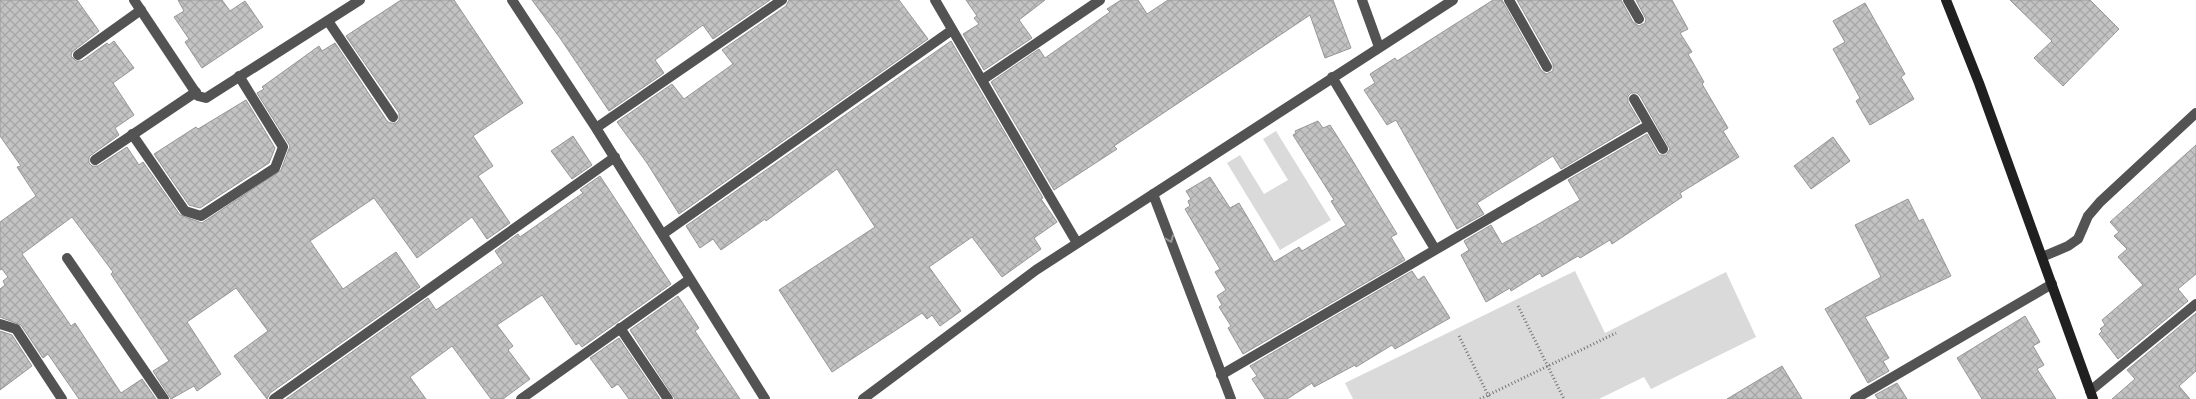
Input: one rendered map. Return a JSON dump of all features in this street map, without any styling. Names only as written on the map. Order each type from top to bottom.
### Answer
[{"type":"street","points":[[134,0],[198,96],[206,98],[358,0]]},
{"type":"street","points":[[596,128],[782,0]]},
{"type":"street","points":[[935,0],[1077,243]]},
{"type":"street","points":[[982,80],[1100,0]]},
{"type":"street","points":[[1362,0],[1379,47]]},
{"type":"street","points":[[862,399],[1036,270],[1332,77],[1454,0]]},
{"type":"street","points":[[1509,0],[1547,67]]},
{"type":"street","points":[[1628,0],[1640,19]]},
{"type":"street","points":[[1946,0],[2092,395],[2196,304]]},
{"type":"street","points":[[517,2],[765,399]]},
{"type":"street","points":[[78,54],[141,10]]},
{"type":"street","points":[[328,20],[393,117]]},
{"type":"street","points":[[663,234],[952,30]]},
{"type":"street","points":[[132,134],[185,211],[201,216],[275,168],[284,147],[239,76]]},
{"type":"street","points":[[1332,77],[1435,249]]},
{"type":"street","points":[[95,160],[196,92]]},
{"type":"street","points":[[1634,99],[1663,149]]},
{"type":"street","points":[[2042,257],[2068,246],[2078,238],[2088,216],[2100,202],[2196,113]]},
{"type":"street","points":[[1221,375],[1649,124]]},
{"type":"street","points":[[274,399],[615,157]]},
{"type":"street","points":[[1152,194],[1231,399]]},
{"type":"street","points":[[67,258],[164,399]]},
{"type":"street","points":[[521,399],[690,279]]},
{"type":"street","points":[[1855,399],[2052,284]]},
{"type":"street","points":[[0,324],[16,329],[62,399]]},
{"type":"street","points":[[620,328],[668,399]]},
{"type":"path","points":[[1518,306],[1564,399]]},
{"type":"path","points":[[1480,399],[1489,397],[1616,332]]},
{"type":"path","points":[[1459,336],[1489,397]]},
{"type":"shaded area","points":[[1276,131],[1331,220],[1280,250],[1227,163],[1240,155],[1264,194],[1288,180],[1263,139]]},
{"type":"shaded area","points":[[1575,271],[1605,333],[1726,272],[1756,337],[1651,389],[1644,377],[1599,399],[1353,399],[1345,383]]},
{"type":"building","points":[[0,0],[77,0],[99,31],[72,52],[71,56],[76,61],[82,61],[107,43],[109,45],[114,41],[134,68],[113,83],[134,115],[115,128],[119,135],[91,155],[89,163],[92,166],[98,166],[127,147],[139,165],[143,162],[180,215],[202,223],[281,170],[290,146],[257,93],[264,89],[262,87],[319,46],[322,51],[335,43],[387,121],[396,123],[399,120],[399,113],[346,36],[401,0],[454,0],[523,103],[473,136],[493,166],[478,176],[510,223],[487,239],[472,217],[417,258],[374,198],[310,241],[343,289],[396,252],[420,287],[270,393],[267,399],[234,356],[268,331],[236,288],[187,322],[221,374],[197,391],[194,386],[171,399],[153,371],[169,361],[111,274],[113,272],[72,217],[22,254],[71,326],[75,323],[121,393],[142,379],[156,399],[79,399],[48,354],[43,358],[21,325],[0,317],[0,289],[5,285],[3,281],[8,277],[2,269],[0,270],[0,222],[36,196],[17,167],[21,166],[0,136]]},
{"type":"building","points":[[178,0],[222,0],[230,11],[245,1],[263,27],[202,68],[185,42],[189,39],[174,17],[184,11]]},
{"type":"building","points":[[532,0],[770,0],[713,39],[703,25],[655,60],[664,73],[609,111]]},
{"type":"building","points":[[789,0],[899,0],[928,39],[679,214],[647,163],[617,122],[672,84],[684,99],[733,64],[722,50],[786,6]]},
{"type":"building","points":[[966,0],[1045,0],[1019,20],[1032,38],[984,70],[963,34],[979,24],[974,18],[977,16]]},
{"type":"building","points":[[1121,0],[1138,0],[1147,14],[1168,0],[1333,0],[1351,48],[1325,58],[1310,15],[1114,146],[1117,149],[1054,190],[991,82],[1039,49],[1045,58],[1110,12],[1107,9]]},
{"type":"building","points":[[1493,0],[1502,0],[1541,70],[1546,74],[1553,71],[1553,64],[1517,0],[1621,0],[1633,22],[1639,26],[1645,23],[1646,19],[1636,0],[1672,0],[1688,29],[1680,33],[1692,52],[1688,54],[1704,82],[1702,84],[1728,128],[1723,131],[1739,157],[1680,193],[1682,197],[1612,244],[1610,240],[1542,277],[1540,273],[1511,291],[1510,288],[1486,302],[1461,255],[1469,250],[1464,241],[1491,225],[1502,244],[1580,200],[1568,180],[1647,134],[1659,155],[1666,155],[1670,149],[1640,96],[1637,93],[1631,93],[1628,96],[1628,102],[1640,122],[1561,169],[1553,156],[1477,203],[1484,214],[1457,229],[1396,120],[1387,125],[1364,90],[1375,83],[1370,74],[1395,58],[1397,61]]},
{"type":"building","points":[[2010,0],[2090,0],[2119,29],[2063,86],[2034,58],[2052,41]]},
{"type":"building","points":[[1865,3],[1905,74],[1901,77],[1914,99],[1870,125],[1856,101],[1860,98],[1833,49],[1845,42],[1833,21]]},
{"type":"building","points":[[951,41],[1043,198],[1041,199],[1057,222],[1034,238],[1041,249],[1002,277],[972,237],[929,267],[961,311],[940,326],[932,315],[927,319],[922,313],[832,372],[779,290],[875,227],[837,169],[766,221],[765,219],[721,250],[713,239],[700,248],[686,226]]},
{"type":"building","points":[[246,100],[275,148],[269,163],[200,208],[189,205],[154,154],[196,127],[198,129]]},
{"type":"building","points":[[1318,121],[1323,128],[1330,125],[1351,158],[1397,234],[1391,237],[1405,260],[1243,354],[1228,328],[1231,326],[1219,307],[1222,305],[1217,296],[1226,290],[1215,272],[1220,269],[1185,209],[1190,206],[1188,201],[1191,199],[1186,191],[1210,177],[1230,208],[1239,203],[1274,262],[1299,247],[1302,251],[1346,225],[1331,201],[1334,200],[1293,135],[1296,133],[1295,131]]},
{"type":"building","points":[[573,136],[592,165],[572,179],[551,151]]},
{"type":"building","points":[[1833,137],[1850,161],[1811,189],[1794,166]]},
{"type":"building","points":[[2196,145],[2196,274],[2178,289],[2188,301],[2118,359],[2099,334],[2102,331],[2100,329],[2105,325],[2102,320],[2143,285],[2118,257],[2127,249],[2114,236],[2119,232],[2110,222]]},
{"type":"building","points":[[600,176],[671,284],[582,347],[579,343],[576,345],[542,295],[497,325],[513,346],[508,350],[530,379],[503,399],[491,399],[452,346],[410,377],[426,399],[286,399],[428,298],[436,310],[503,263],[495,251],[518,234],[520,237],[583,193],[580,190]]},
{"type":"building","points":[[1908,199],[1919,221],[1923,219],[1951,276],[1865,317],[1889,358],[1883,361],[1889,371],[1868,383],[1825,309],[1881,277],[1855,225]]},
{"type":"building","points":[[1412,271],[1418,280],[1424,276],[1450,318],[1395,349],[1392,345],[1356,367],[1355,365],[1314,387],[1312,383],[1287,399],[1265,399],[1252,379],[1257,376],[1250,366]]},
{"type":"building","points":[[678,296],[699,328],[695,331],[740,399],[675,399],[630,330]]},
{"type":"building","points":[[2196,313],[2196,371],[2179,386],[2190,399],[2112,399],[2135,379],[2127,370]]},
{"type":"building","points":[[2025,316],[2040,342],[2033,346],[2044,365],[2037,369],[2056,399],[1982,399],[1957,358]]},
{"type":"building","points":[[0,331],[12,335],[32,366],[0,390]]},
{"type":"building","points":[[619,338],[660,399],[629,399],[618,384],[612,388],[590,358]]},
{"type":"building","points":[[1782,366],[1802,399],[1727,399]]},
{"type":"building","points":[[1897,383],[1907,399],[1878,399],[1875,395]]}]
